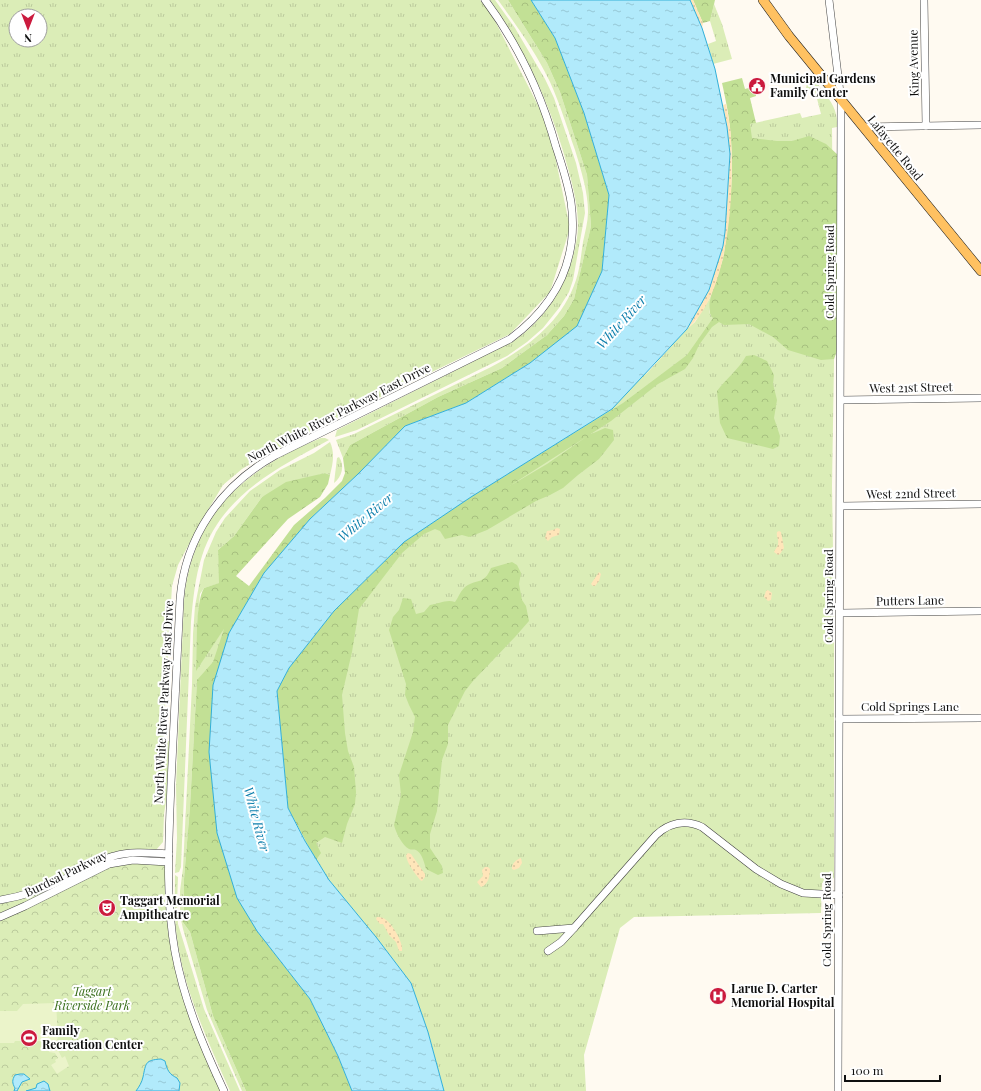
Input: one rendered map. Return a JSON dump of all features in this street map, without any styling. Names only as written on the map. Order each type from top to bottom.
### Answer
[{"type":"main road","name":"Lafayette Road","points":[[763,0],[789,36],[981,272]]},
{"type":"street","name":"North White River Parkway East Drive","points":[[224,1091],[195,1026],[181,979],[170,922],[168,854],[181,587],[189,554],[198,532],[208,515],[224,494],[248,472],[268,460],[515,336],[533,321],[557,288],[565,269],[570,249],[572,231],[571,204],[568,189],[550,123],[535,84],[506,30],[485,0]]},
{"type":"street","name":"Cold Spring Road","points":[[829,0],[842,101],[838,1091]]},
{"type":"street","name":"King Avenue","points":[[924,0],[926,126]]},
{"type":"street","points":[[863,127],[981,125]]},
{"type":"street","name":"West 21st Street","points":[[841,400],[981,398]]},
{"type":"street","name":"West 22nd Street","points":[[841,506],[981,504]]},
{"type":"street","name":"Putters Lane","points":[[840,613],[981,611]]},
{"type":"street","name":"Cold Springs Lane","points":[[839,719],[981,718]]},
{"type":"street","points":[[548,951],[562,942],[656,835],[668,826],[679,823],[694,824],[702,827],[756,869],[796,891],[811,894],[839,895]]},
{"type":"street","name":"Burdsal Parkway","points":[[0,900],[28,894],[45,888],[102,860],[115,856],[136,853],[168,854]]},
{"type":"street","name":"Burdsal Parkway","points":[[0,917],[111,864],[133,860],[168,862]]},
{"type":"street","points":[[537,931],[574,928]]},
{"type":"green space","points":[[0,0],[480,0],[492,15],[549,127],[570,228],[550,292],[510,334],[323,425],[265,455],[242,469],[223,485],[199,525],[178,565],[172,586],[163,741],[169,741],[169,782],[164,814],[163,842],[156,850],[125,852],[48,885],[0,898]]},
{"type":"green space","points":[[490,0],[495,0],[515,28],[545,79],[554,98],[576,163],[583,193],[585,213],[573,280],[569,292],[559,308],[543,328],[527,342],[507,356],[357,430],[335,437],[337,430],[514,341],[538,320],[547,309],[556,296],[569,269],[574,254],[578,222],[575,197],[563,149],[547,104],[527,61],[516,40]]},
{"type":"green space","points":[[498,0],[508,0],[547,63],[560,92],[587,175],[591,226],[574,299],[564,316],[547,335],[502,368],[438,397],[350,445],[343,458],[336,440],[354,434],[491,367],[530,342],[553,321],[570,295],[576,280],[588,216],[588,204],[582,173],[557,99],[545,71]]},
{"type":"green space","points":[[508,0],[531,0],[555,38],[584,113],[609,195],[602,271],[577,327],[530,363],[466,403],[405,426],[358,474],[310,519],[264,573],[229,633],[257,931],[310,999],[338,1056],[352,1091],[246,1091],[213,1016],[190,932],[182,921],[184,910],[184,879],[190,806],[197,680],[213,662],[224,629],[196,671],[198,616],[201,595],[204,588],[219,583],[218,550],[234,536],[262,497],[286,482],[325,473],[330,475],[328,484],[320,497],[288,519],[236,576],[249,586],[294,525],[342,481],[345,473],[343,458],[350,445],[438,397],[502,368],[547,335],[564,316],[574,299],[591,226],[587,175],[560,92],[547,63]]},
{"type":"green space","points":[[693,0],[715,0],[710,21],[703,23]]},
{"type":"green space","points":[[714,4],[722,24],[732,59],[713,64],[708,44],[716,41],[710,21]]},
{"type":"green space","points":[[742,78],[745,89],[756,86],[758,94],[750,98],[756,123],[750,124],[752,138],[792,141],[809,136],[826,144],[838,155],[838,348],[834,359],[821,360],[788,350],[773,337],[749,324],[724,325],[719,322],[712,327],[699,345],[693,358],[685,369],[658,384],[611,421],[589,435],[605,428],[613,430],[614,440],[599,459],[563,488],[536,501],[487,530],[469,537],[462,535],[445,539],[440,531],[435,529],[424,534],[402,553],[359,609],[352,652],[342,695],[348,751],[354,767],[356,792],[355,804],[347,824],[342,843],[325,837],[316,843],[321,853],[316,860],[288,808],[277,691],[289,668],[334,611],[404,542],[471,497],[623,403],[687,355],[713,318],[710,313],[709,306],[713,288],[724,255],[726,241],[732,154],[729,118],[722,83]],"holes":[[[587,436],[547,464],[508,487]]]},
{"type":"green space","points":[[815,81],[832,103],[837,121],[837,127],[832,128],[834,362],[832,486],[834,614],[834,878],[822,883],[821,913],[634,917],[620,928],[584,1055],[586,1091],[444,1091],[428,1032],[411,983],[376,937],[329,880],[305,841],[320,652],[404,542],[647,373],[695,322],[711,296],[709,311],[711,316],[750,124],[800,113],[802,118],[821,114],[815,91],[810,92],[806,88],[807,84]]},
{"type":"green space","points":[[754,355],[767,361],[774,375],[773,384],[777,400],[774,418],[780,436],[779,446],[773,449],[727,438],[720,423],[717,391],[746,356]]},
{"type":"green space","points":[[321,438],[329,440],[271,473],[237,500],[223,516],[211,535],[202,556],[196,580],[191,622],[181,867],[179,872],[175,873],[177,838],[176,786],[184,601],[189,571],[198,544],[211,520],[227,499],[246,481],[268,464],[293,450]]},
{"type":"green space","points":[[330,442],[333,450],[333,458],[330,475],[325,473],[312,477],[262,497],[234,536],[218,550],[220,583],[204,588],[200,594],[197,627],[196,670],[225,627],[222,657],[197,681],[190,806],[184,879],[184,910],[182,921],[190,932],[213,1016],[246,1091],[242,1091],[207,1010],[180,915],[195,606],[204,560],[216,532],[225,518],[250,491],[280,470],[314,453]]},
{"type":"green space","points":[[339,457],[342,464],[342,471],[339,478],[334,483],[337,458]]},
{"type":"green space","points":[[512,562],[517,565],[521,573],[519,584],[522,600],[526,606],[529,621],[465,691],[448,725],[448,744],[442,760],[437,811],[430,834],[430,848],[442,866],[443,873],[438,875],[426,869],[418,851],[409,849],[404,845],[394,825],[401,795],[399,775],[413,732],[415,717],[405,695],[406,684],[389,630],[393,617],[399,610],[403,598],[411,599],[416,614],[424,612],[430,605],[446,601],[455,602],[464,588],[472,583],[482,580],[491,568]]},
{"type":"green space","name":"Taggart Riverside Park","points":[[113,860],[164,861],[169,907],[181,979],[223,1091],[0,1091],[0,901]]},
{"type":"green space","points":[[175,875],[178,877],[178,924],[204,1009],[240,1091],[230,1091],[204,1032],[190,992],[179,951],[176,930]]},
{"type":"green space","name":"Family Recreation Center","points":[[56,1003],[58,1036],[57,1048],[62,1058],[65,1056],[69,1066],[57,1074],[51,1065],[56,1062],[55,1060],[58,1058],[55,1053],[49,1052],[48,1041],[15,1041],[14,1043],[0,1043],[0,1011],[17,1011],[23,1004]]},
{"type":"sand","points":[[690,0],[693,0],[703,23],[702,28]]},
{"type":"sand","points":[[726,104],[730,131],[732,162],[730,213],[726,241],[721,268],[712,292],[701,313],[687,329],[695,316],[723,246],[730,154],[723,105]]},
{"type":"sand","points":[[557,528],[560,529],[559,535],[552,537],[548,541],[545,538],[547,531]]},
{"type":"sand","points":[[777,532],[781,532],[784,548],[778,555],[774,552],[778,545]]},
{"type":"sand","points":[[599,572],[601,574],[599,581],[595,586],[593,586],[591,584]]},
{"type":"sand","points":[[768,590],[772,593],[771,600],[768,601],[764,597],[766,591]]},
{"type":"sand","points":[[408,853],[411,854],[425,874],[422,881],[410,865],[406,855]]},
{"type":"sand","points":[[521,858],[522,863],[519,868],[514,870],[512,869],[512,865]]},
{"type":"sand","points":[[485,867],[490,869],[490,874],[487,882],[481,887],[477,882],[483,876],[482,870]]},
{"type":"sand","points":[[377,917],[382,917],[390,923],[399,938],[402,951],[399,951],[396,942],[389,935],[383,924],[380,924],[376,919]]},
{"type":"water","name":"White River","points":[[531,0],[690,0],[702,28],[715,69],[727,127],[730,154],[723,246],[709,290],[687,329],[612,409],[471,497],[404,542],[334,611],[289,668],[277,691],[288,808],[305,841],[329,880],[376,937],[411,983],[428,1032],[444,1091],[352,1091],[338,1056],[310,999],[257,931],[237,898],[217,833],[209,752],[213,685],[229,633],[264,573],[310,519],[358,474],[405,426],[466,403],[530,363],[577,326],[602,271],[609,195],[584,113],[555,38]]},
{"type":"water","points":[[161,1059],[165,1061],[169,1071],[180,1083],[179,1091],[136,1091],[142,1081],[147,1063],[152,1060]]},
{"type":"water","points":[[24,1074],[30,1079],[22,1082],[17,1091],[14,1091],[15,1088],[13,1078],[15,1075]]},
{"type":"water","points":[[44,1081],[48,1084],[50,1091],[26,1091],[36,1088],[37,1084]]},
{"type":"place","name":"Municipal Gardens Family Center","points":[[757,86]]},
{"type":"place","name":"Taggart Memorial Ampitheatre","points":[[107,908]]},
{"type":"place","name":"Larue D. Carter Memorial Hospital","points":[[718,996]]},
{"type":"place","name":"Family Recreation Center","points":[[29,1038]]}]
